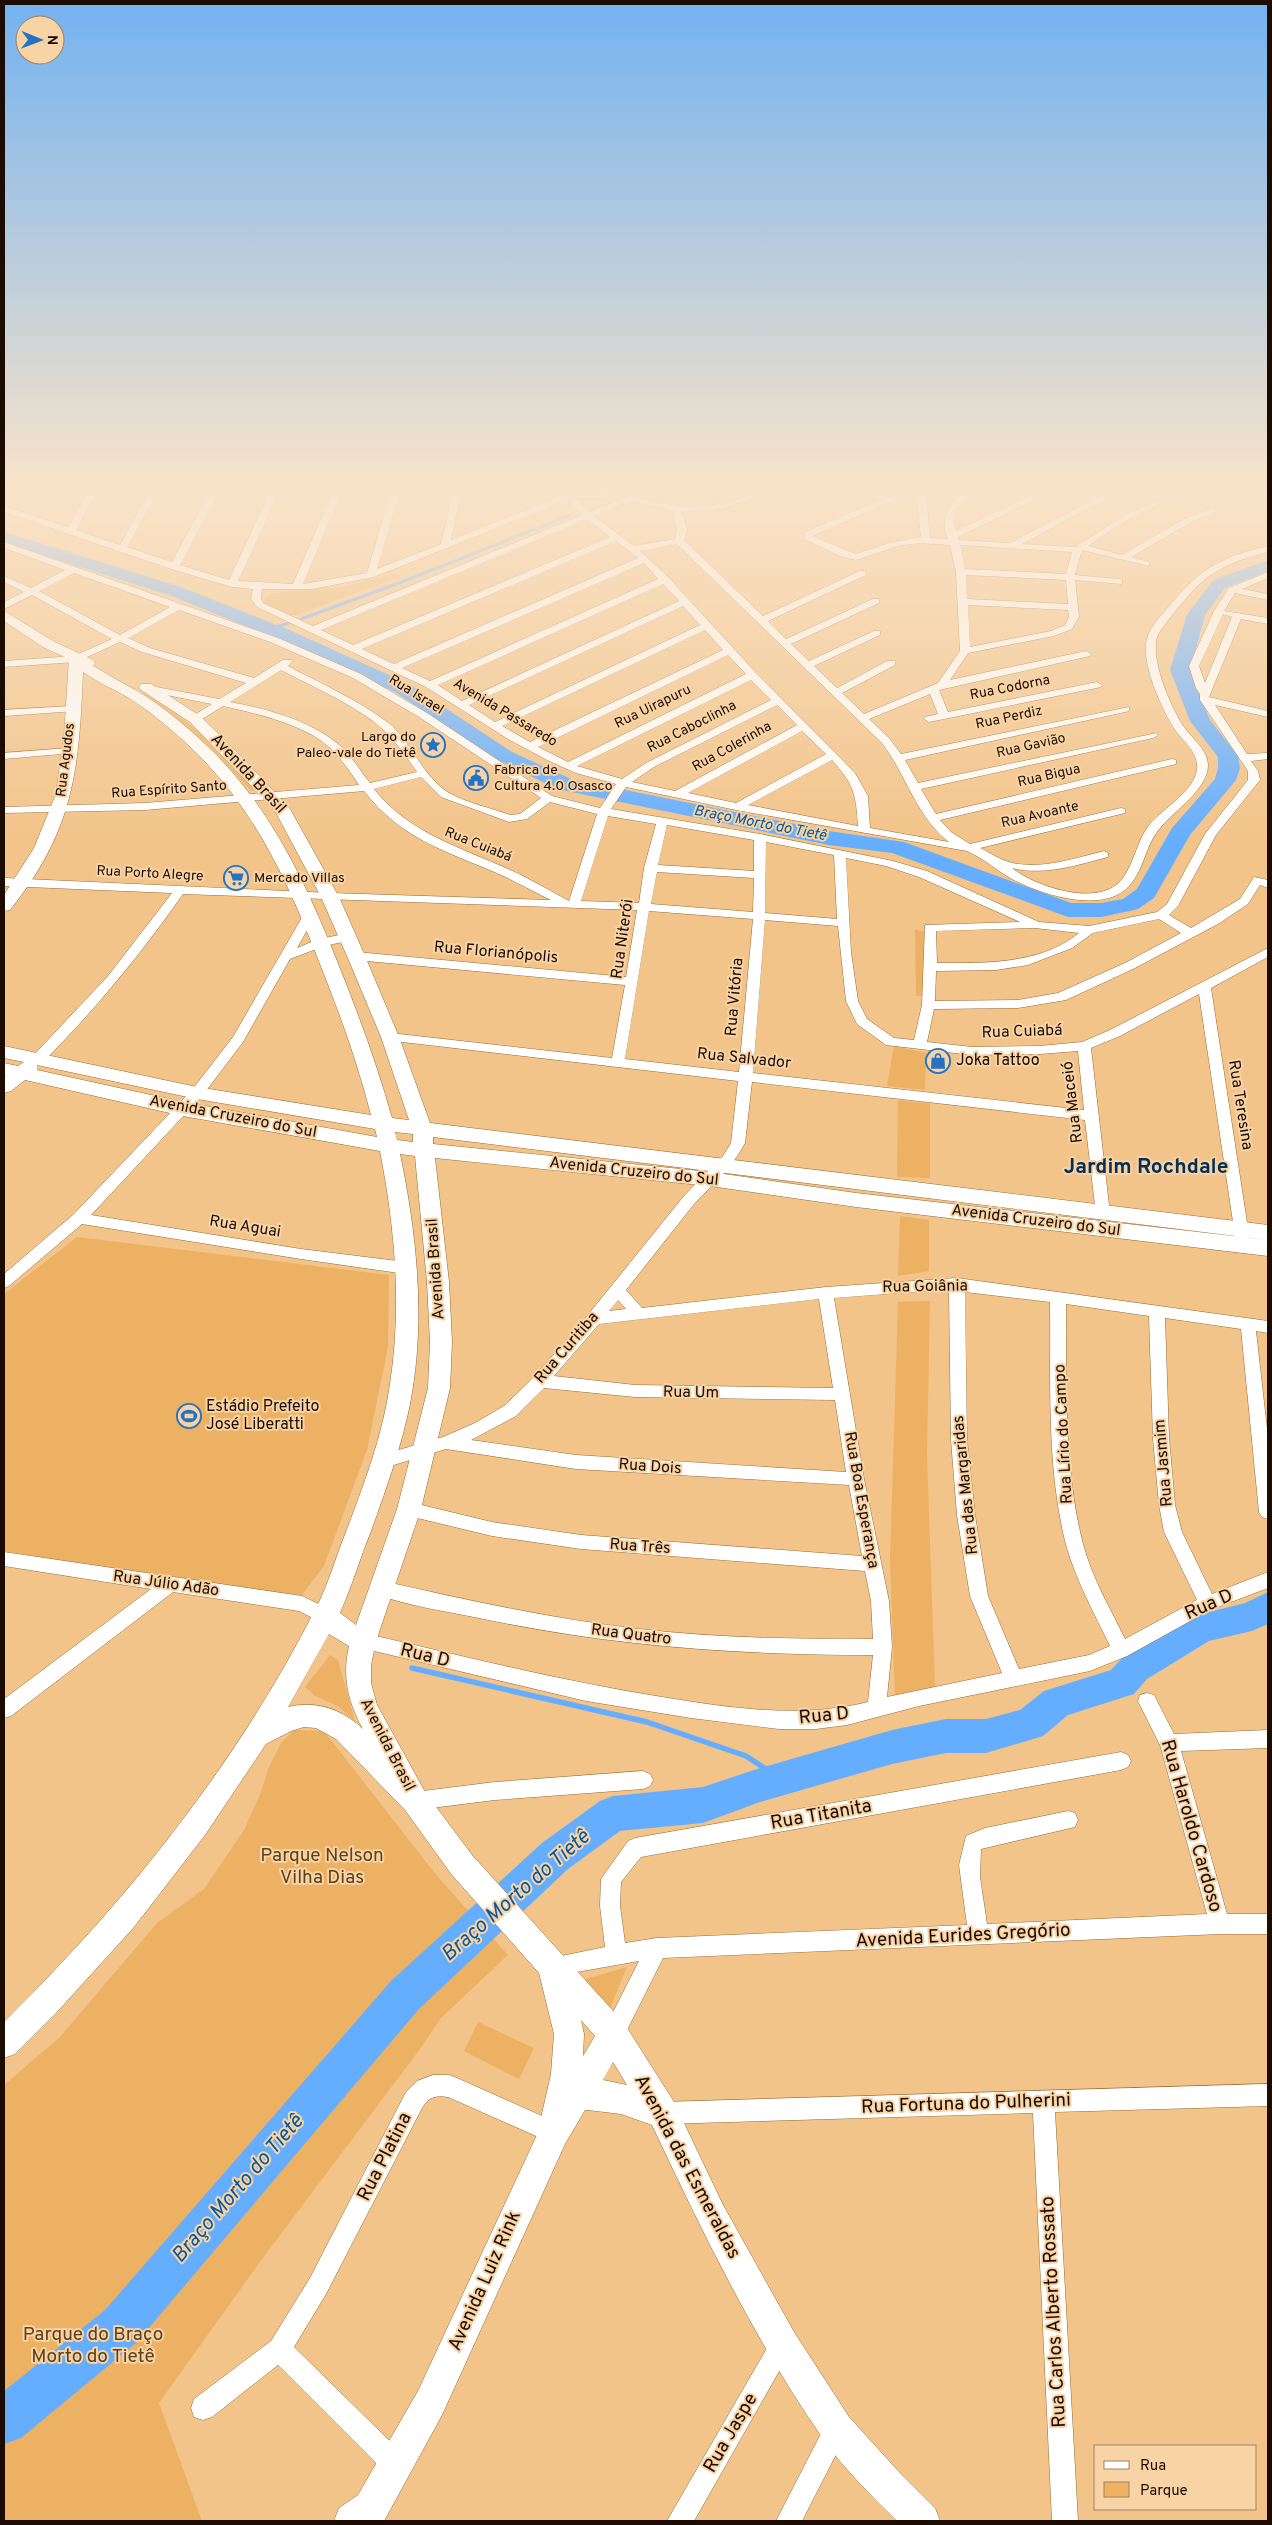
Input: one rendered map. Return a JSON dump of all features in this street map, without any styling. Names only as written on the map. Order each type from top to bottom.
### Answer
[{"type":"main road","name":"Avenida Brasil","points":[[4,614],[76,658],[146,688],[195,719],[273,796],[292,824],[330,897],[390,1037],[424,1139],[438,1282],[441,1342],[439,1388],[436,1446],[409,1509],[363,1641],[358,1665],[358,1684],[365,1708],[415,1801]]},
{"type":"main road","name":"Avenida Brasil","points":[[4,2042],[84,1964],[132,1910],[259,1734],[326,1616],[384,1461],[402,1384],[407,1315],[404,1228],[384,1124],[376,1094],[364,1053],[310,914],[269,830],[247,800],[212,761],[162,716],[127,690],[88,671],[76,658]]},
{"type":"main road","name":"Rua Agudos","points":[[4,906],[22,883],[59,810],[69,751],[76,658]]},
{"type":"main road","points":[[75,678],[96,675]]},
{"type":"main road","name":"Avenida Cruzeiro do Sul","points":[[4,1052],[197,1093],[384,1124],[470,1155],[717,1172],[866,1201],[1242,1237],[1268,1232]]},
{"type":"main road","points":[[4,1087],[13,1071],[37,1060]]},
{"type":"main road","name":"Avenida Cruzeiro do Sul","points":[[13,1071],[183,1109],[388,1146],[424,1139],[1104,1214],[1242,1237],[1268,1248]]},
{"type":"main road","points":[[339,1117],[376,1094]]},
{"type":"main road","points":[[430,1185],[446,1168],[470,1155]]},
{"type":"main road","points":[[326,1616],[342,1630],[363,1641]]},
{"type":"main road","name":"Avenida Brasil","points":[[259,1734],[293,1717],[313,1715],[324,1718],[345,1730],[415,1801]]},
{"type":"main road","name":"Avenida das Esmeraldas","points":[[415,1801],[462,1865],[553,1964],[613,2034],[663,2113],[712,2216],[782,2344],[837,2428],[886,2485],[922,2521]]},
{"type":"main road","points":[[553,1964],[569,2034],[566,2074],[554,2133]]},
{"type":"main road","name":"Avenida Luiz Rink","points":[[361,2517],[396,2465],[430,2403],[554,2133],[613,2034]]},
{"type":"main road","points":[[576,2096],[594,2093],[611,2094],[663,2113]]},
{"type":"street","points":[[4,614],[15,605]]},
{"type":"street","points":[[60,605],[119,638],[146,650],[255,682]]},
{"type":"street","name":"Rua Israel","points":[[171,605],[274,640],[357,676],[392,695],[548,798]]},
{"type":"street","name":"Avenida Passaredo","points":[[260,605],[430,685],[529,747],[568,766],[621,785],[864,831],[966,848]]},
{"type":"street","points":[[315,630],[375,605]]},
{"type":"street","points":[[353,649],[458,605]]},
{"type":"street","points":[[394,668],[539,605]]},
{"type":"street","points":[[430,685],[608,605]]},
{"type":"street","points":[[463,704],[679,605]]},
{"type":"street","points":[[687,605],[728,651],[777,702],[833,755],[850,775],[862,796],[864,831]]},
{"type":"street","points":[[744,605],[809,665],[900,758],[933,818],[947,835],[966,848],[1023,868],[1040,869],[1104,855]]},
{"type":"street","points":[[761,621],[795,605]]},
{"type":"street","points":[[784,643],[866,605]]},
{"type":"street","points":[[964,605],[965,651]]},
{"type":"street","points":[[937,686],[965,651],[1066,629],[1073,621],[1072,607],[1025,605]]},
{"type":"street","points":[[993,859],[1027,882],[1069,895],[1098,896],[1123,886],[1150,834],[1166,812],[1198,782],[1202,772],[1202,756],[1176,724],[1152,656],[1152,638],[1176,605]]},
{"type":"street","points":[[919,1046],[928,1005],[932,936],[930,928],[933,926],[1037,924],[1083,930],[1161,915],[1172,906],[1211,834],[1254,780],[1253,771],[1205,696],[1194,666],[1223,605]]},
{"type":"street","points":[[4,664],[76,658],[119,638],[177,607]]},
{"type":"street","points":[[1219,611],[1268,621]]},
{"type":"street","points":[[1205,696],[1238,615]]},
{"type":"street","points":[[494,726],[706,626]]},
{"type":"street","points":[[809,665],[877,634]]},
{"type":"street","points":[[529,747],[728,651]]},
{"type":"street","points":[[195,719],[303,653]]},
{"type":"street","points":[[862,718],[937,686],[1086,654]]},
{"type":"street","points":[[835,693],[890,663]]},
{"type":"street","points":[[280,666],[373,717],[394,734],[421,774],[445,795],[473,807],[509,819],[523,817],[548,798],[662,822],[760,837],[840,853],[923,874],[1037,924]]},
{"type":"street","name":"Rua Uirapuru","points":[[568,766],[752,675]]},
{"type":"street","name":"Rua Codorna","points":[[929,719],[1097,685]]},
{"type":"street","points":[[937,686],[944,715]]},
{"type":"street","name":"Rua Cuiabá","points":[[146,688],[223,702],[269,714],[314,732],[336,747],[384,808],[423,837],[506,872],[569,904],[760,915],[843,923]]},
{"type":"street","points":[[1205,696],[1268,714]]},
{"type":"street","name":"Rua Caboclinha","points":[[621,785],[650,765],[777,702]]},
{"type":"street","points":[[4,713],[72,709]]},
{"type":"street","name":"Rua Perdiz","points":[[900,758],[1125,709]]},
{"type":"street","name":"Rua Colerinha","points":[[676,795],[803,726]]},
{"type":"street","name":"Rua Gavião","points":[[916,787],[1153,735]]},
{"type":"street","points":[[4,756],[69,751]]},
{"type":"street","points":[[736,807],[833,755]]},
{"type":"street","points":[[1244,758],[1268,756]]},
{"type":"street","name":"Rua Bigua","points":[[933,818],[1172,762]]},
{"type":"street","name":"Rua Espírito Santo","points":[[4,810],[59,810],[247,800],[366,787],[421,774]]},
{"type":"street","points":[[569,904],[605,810],[621,785]]},
{"type":"street","name":"Rua Avoante","points":[[966,848],[1121,811]]},
{"type":"street","name":"Rua Niterói","points":[[618,1062],[633,982],[650,868],[662,822]]},
{"type":"street","name":"Rua Vitória","points":[[717,1172],[738,1143],[746,1076],[760,915],[760,837]]},
{"type":"street","name":"Rua Cuiabá","points":[[840,853],[843,923],[850,991],[858,1014],[870,1028],[891,1042],[991,1051],[1084,1046],[1115,1033],[1268,952]]},
{"type":"street","points":[[650,868],[760,875]]},
{"type":"street","name":"Rua Porto Alegre","points":[[4,882],[302,896],[569,904]]},
{"type":"street","points":[[928,1005],[1018,1004],[1061,997],[1191,934],[1244,902],[1263,882]]},
{"type":"street","points":[[37,1060],[76,1022],[126,966],[180,890]]},
{"type":"street","points":[[4,1282],[79,1218],[197,1093],[238,1039],[310,914]]},
{"type":"street","points":[[1161,915],[1191,934]]},
{"type":"street","points":[[930,967],[1021,964],[1041,958],[1075,942],[1083,930]]},
{"type":"street","points":[[284,957],[320,943],[348,937]]},
{"type":"street","name":"Rua Florianópolis","points":[[356,956],[633,982]]},
{"type":"street","name":"Rua Teresina","points":[[1204,986],[1242,1237]]},
{"type":"street","name":"Rua Salvador","points":[[390,1037],[1093,1116]]},
{"type":"street","name":"Rua Maceió","points":[[1084,1046],[1104,1214]]},
{"type":"street","name":"Rua Curitiba","points":[[384,1461],[436,1446],[499,1418],[540,1381],[696,1192],[717,1172]]},
{"type":"street","name":"Rua Aguai","points":[[79,1218],[302,1254],[406,1268]]},
{"type":"street","name":"Rua Goiânia","points":[[592,1319],[826,1293],[913,1285],[957,1284],[1258,1326]]},
{"type":"street","name":"Rua das Margaridas","points":[[957,1284],[959,1440],[966,1515],[979,1596],[1013,1678]]},
{"type":"street","points":[[616,1289],[639,1314]]},
{"type":"street","name":"Rua Boa Esperança","points":[[826,1293],[856,1479],[880,1601],[883,1647],[877,1707]]},
{"type":"street","name":"Rua Lírio do Campo","points":[[1058,1299],[1062,1454],[1069,1520],[1086,1575],[1121,1650]]},
{"type":"street","name":"Rua Jasmim","points":[[1157,1313],[1161,1438],[1167,1505],[1173,1532],[1208,1603]]},
{"type":"street","points":[[1258,1326],[1268,1512]]},
{"type":"street","name":"Rua Um","points":[[540,1381],[635,1392],[842,1394]]},
{"type":"street","name":"Rua Dois","points":[[436,1446],[576,1462],[856,1479]]},
{"type":"street","name":"Rua Três","points":[[409,1509],[492,1529],[581,1542],[873,1564]]},
{"type":"street","name":"Rua Júlio Adão","points":[[4,1559],[169,1586],[302,1604],[326,1616]]},
{"type":"street","name":"Rua D","points":[[363,1641],[586,1693],[691,1710],[779,1720],[809,1720],[847,1716],[877,1707],[1090,1663],[1121,1650],[1208,1603],[1268,1580]]},
{"type":"street","points":[[4,1710],[169,1586]]},
{"type":"street","name":"Rua Quatro","points":[[382,1589],[569,1628],[677,1641],[786,1647],[883,1647]]},
{"type":"street","name":"Rua Haroldo Cardoso","points":[[1147,1701],[1169,1743],[1220,1924]]},
{"type":"street","points":[[1169,1743],[1268,1739]]},
{"type":"street","name":"Rua Titanita","points":[[616,1955],[610,1906],[611,1879],[635,1848],[1122,1761]]},
{"type":"street","points":[[415,1801],[495,1791],[643,1780]]},
{"type":"street","points":[[979,1935],[972,1896],[970,1852],[972,1843],[985,1837],[1068,1820]]},
{"type":"street","name":"Avenida Eurides Gregório","points":[[553,1964],[657,1948],[1220,1924],[1268,1924]]},
{"type":"street","points":[[613,2034],[657,1948]]},
{"type":"street","name":"Rua Platina","points":[[203,2408],[279,2349],[318,2286],[414,2100],[423,2089],[434,2084],[449,2086],[554,2133]]},
{"type":"street","name":"Rua Fortuna do Pulherini","points":[[663,2113],[1268,2095]]},
{"type":"street","name":"Rua Carlos Alberto Rossato","points":[[1043,2102],[1065,2521]]},
{"type":"street","name":"Rua Jaspe","points":[[680,2521],[782,2344]]},
{"type":"street","points":[[279,2349],[396,2465]]},
{"type":"street","points":[[789,2521],[837,2428]]},
{"type":"green space","points":[[268,605],[324,605],[294,616]]},
{"type":"green space","points":[[148,692],[205,736],[258,789],[251,791],[199,738],[142,693]]},
{"type":"green space","points":[[915,929],[927,933],[926,996],[916,996]]},
{"type":"green space","points":[[894,1046],[926,1053],[925,1090],[887,1086]]},
{"type":"green space","points":[[898,1100],[930,1104],[930,1178],[897,1177]]},
{"type":"green space","points":[[900,1216],[929,1220],[929,1271],[898,1276]]},
{"type":"green space","name":"Estádio Prefeito José Liberatti","points":[[77,1237],[389,1275],[388,1347],[367,1450],[324,1566],[302,1595],[215,1585],[4,1551],[4,1294]]},
{"type":"green space","points":[[930,1301],[927,1455],[935,1687],[895,1696],[890,1560],[898,1302]]},
{"type":"green space","points":[[330,1655],[338,1660],[355,1721],[338,1706],[315,1696],[305,1687]]},
{"type":"green space","points":[[294,1730],[324,1731],[437,1876],[508,1955],[441,2018],[420,2049],[257,2266],[159,2403],[202,2521],[4,2521],[4,2085],[59,2038],[157,1923],[204,1889],[244,1830],[261,1792],[268,1769],[281,1743]]},
{"type":"green space","points":[[627,1967],[608,2013],[582,1980]]},
{"type":"green space","points":[[478,2022],[534,2048],[519,2079],[464,2051]]},
{"type":"waterway","name":"Braço Morto do Tietê","points":[[210,605],[280,633],[402,688],[505,756],[565,784],[829,838],[896,847],[1068,910],[1101,910],[1130,904],[1146,893],[1180,833],[1225,780],[1229,768],[1228,756],[1200,721],[1180,670],[1196,615],[1204,605]]},
{"type":"waterway","points":[[301,619],[340,605]]},
{"type":"waterway","points":[[270,629],[289,623]]},
{"type":"waterway","name":"Braço Morto do Tietê","points":[[4,2421],[121,2326],[405,1995],[555,1856],[613,1814],[703,1805],[760,1785],[892,1747],[946,1736],[986,1736],[1030,1724],[1057,1702],[1122,1683],[1135,1668],[1201,1628],[1252,1616],[1268,1607]]},
{"type":"waterway","points":[[412,1668],[647,1722],[746,1756],[781,1779]]},
{"type":"place","name":"Largo do Paleo-vale do Tietê","points":[[433,745]]},
{"type":"place","name":"Fabrica de Cultura 4.0 Osasco","points":[[476,778]]},
{"type":"place","name":"Mercado Villas","points":[[236,878]]},
{"type":"place","name":"Joka Tattoo","points":[[938,1061]]},
{"type":"place","name":"Estádio Prefeito José Liberatti","points":[[189,1416]]},
{"type":"district","name":"Jardim Rochdale","points":[[1146,1167]]},
{"type":"park label","name":"Parque Nelson Vilha Dias","points":[[322,1867]]},
{"type":"park label","name":"Parque do Braço Morto do Tietê","points":[[93,2346]]}]
